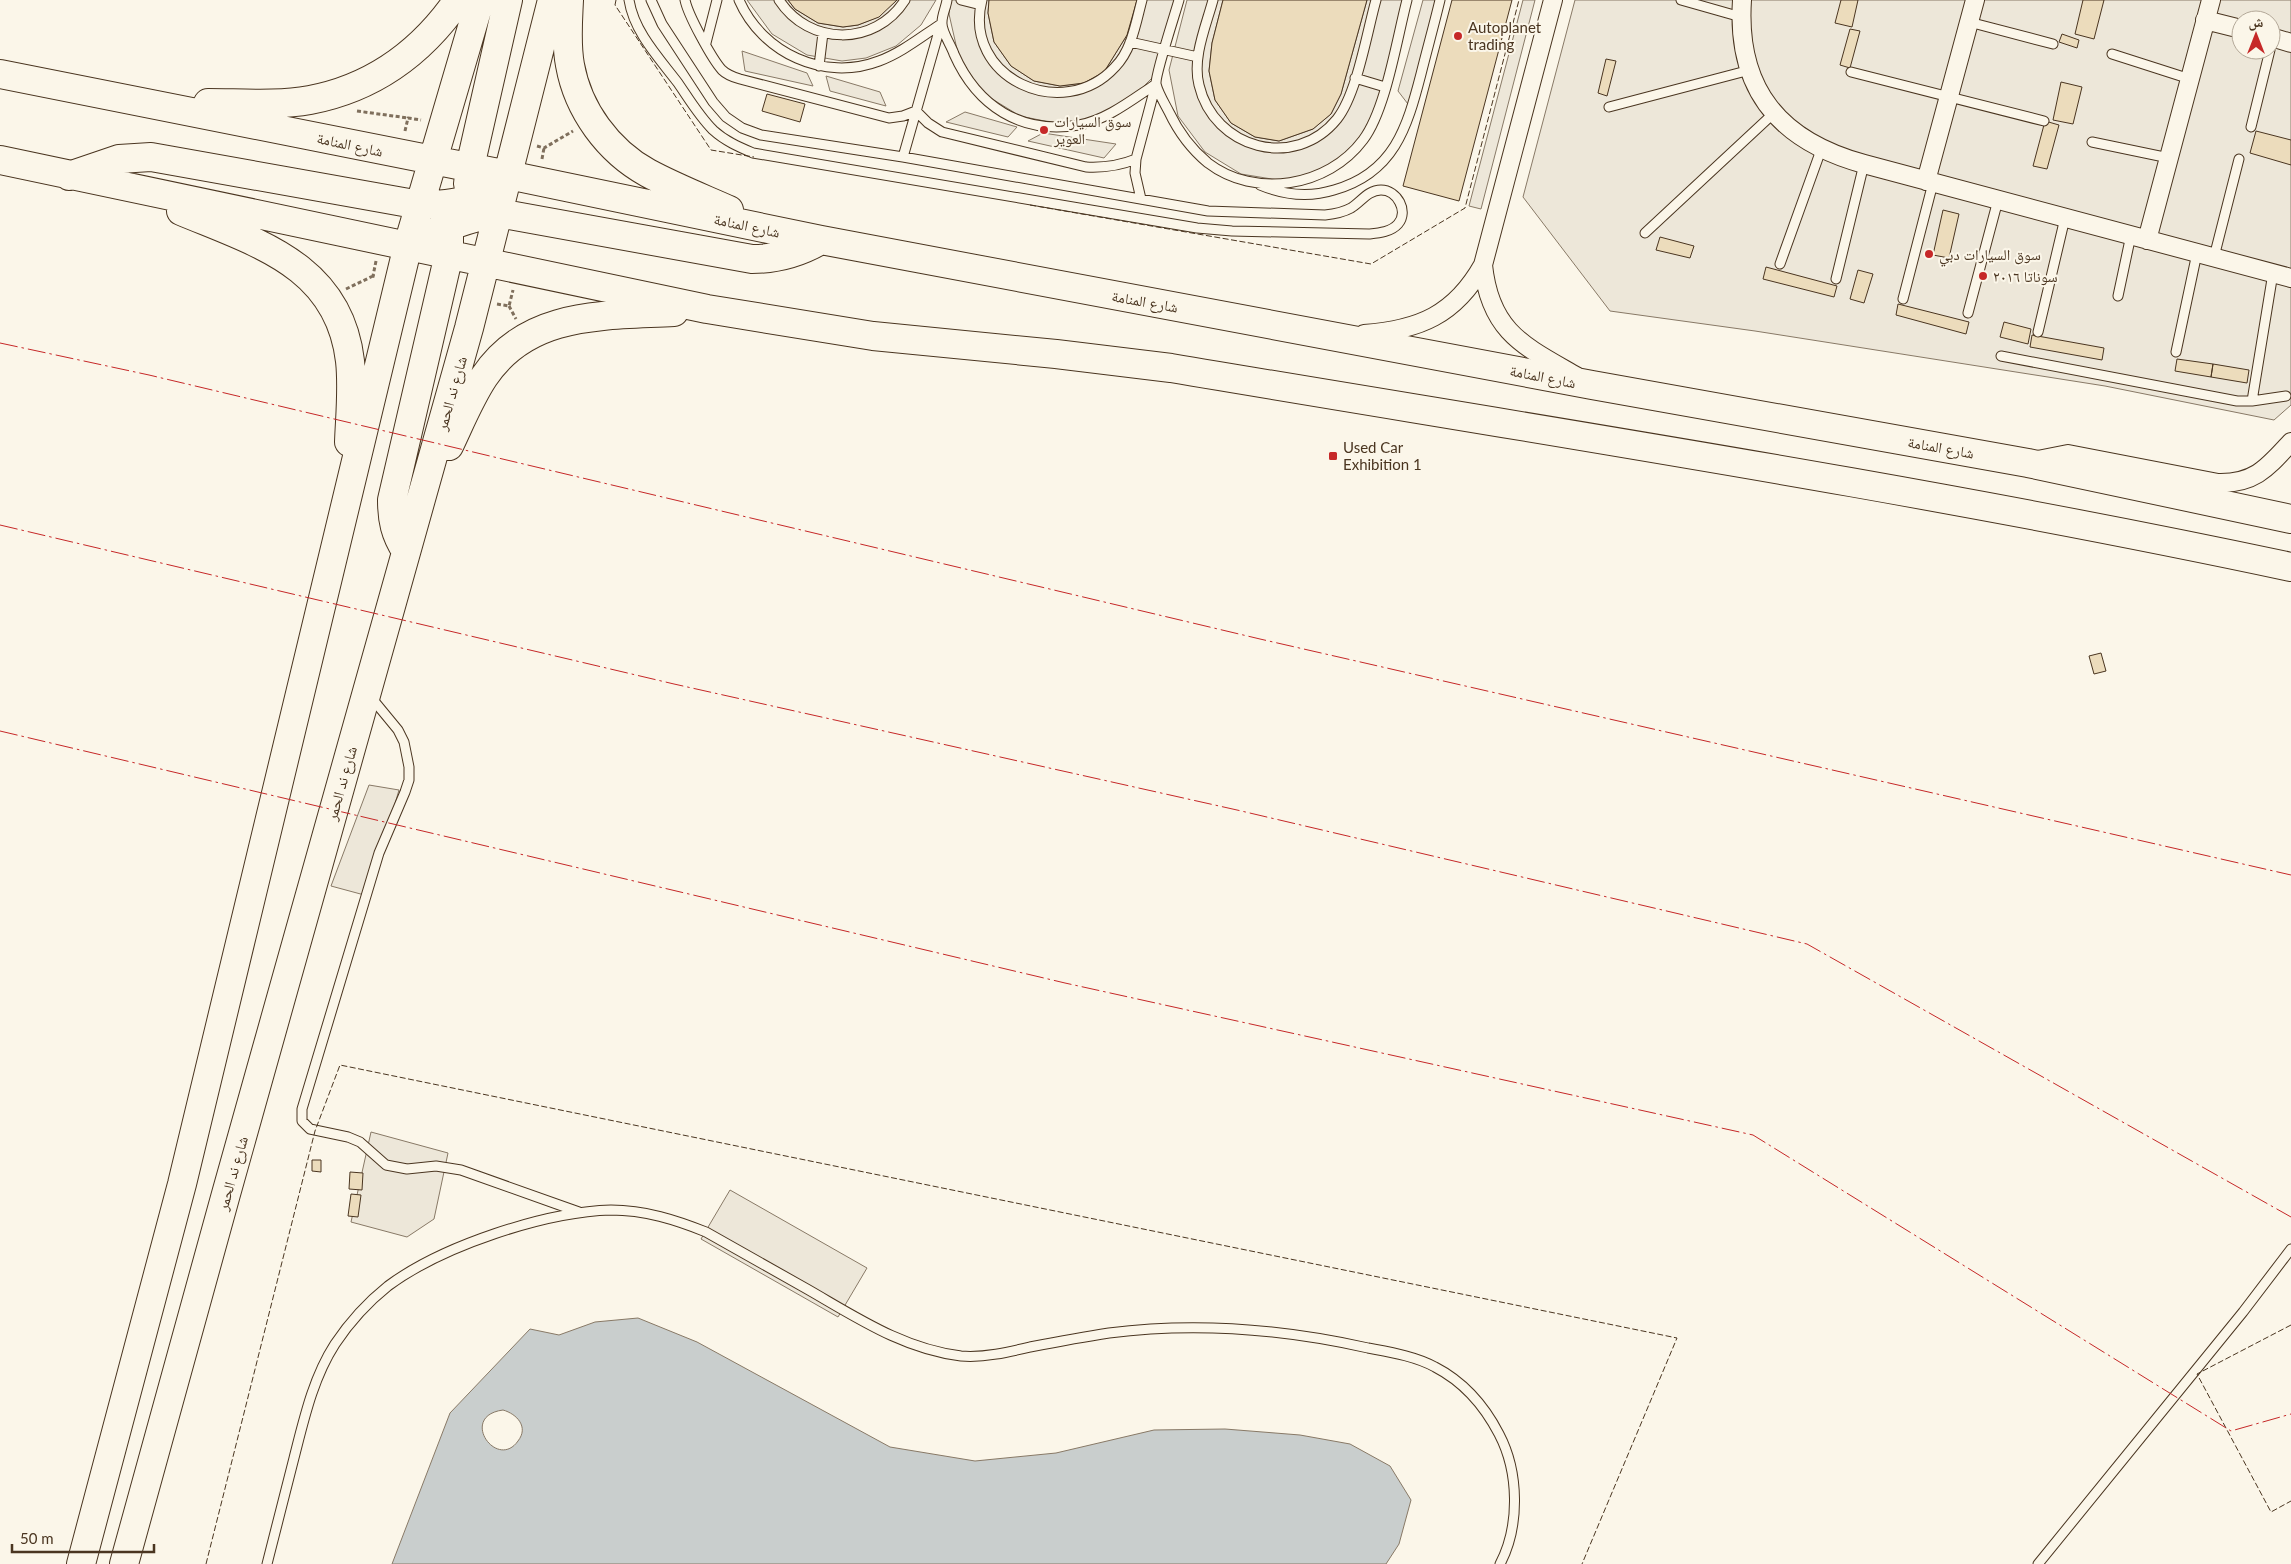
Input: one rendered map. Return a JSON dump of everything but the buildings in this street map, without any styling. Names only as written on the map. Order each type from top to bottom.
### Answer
[{"type":"main road","points":[[154,104],[286,102],[309,100],[354,87],[379,75],[407,56],[437,28],[458,0]]},
{"type":"main road","points":[[81,1564],[182,1184],[408,245],[480,0]]},
{"type":"main road","points":[[406,551],[398,538],[394,526],[392,500],[508,0]]},
{"type":"main road","name":"شارع ند الحمر","points":[[124,1564],[469,328],[552,0]]},
{"type":"main road","points":[[569,0],[567,46],[570,65],[582,103],[592,120],[617,151],[649,174],[778,232]]},
{"type":"main road","name":"شارع المنامة","points":[[0,74],[470,167],[778,232],[1592,385],[2028,463],[2291,519]]},
{"type":"main road","points":[[69,176],[119,159],[151,157],[459,212],[498,213],[752,259],[787,255],[821,240]]},
{"type":"main road","points":[[0,160],[707,309],[873,336],[1056,354],[1180,370],[1951,501],[2167,541],[2291,568]]},
{"type":"main road","points":[[433,161],[459,212],[477,241],[486,262]]},
{"type":"main road","points":[[408,245],[459,212],[508,175]]},
{"type":"main road","points":[[126,188],[268,248],[301,269],[327,297],[343,329],[350,362],[346,504]]},
{"type":"main road","points":[[415,520],[484,377],[503,356],[525,338],[549,326],[574,319],[707,309]]},
{"type":"street","points":[[1336,336],[1389,332],[1418,325],[1431,319],[1461,296],[1475,279],[1483,265],[1553,0]]},
{"type":"street","points":[[1929,182],[1975,0]]},
{"type":"street","points":[[2139,237],[2169,158],[2211,0]]},
{"type":"street","points":[[1741,8],[1743,42],[1750,70],[1758,89],[1774,113],[1803,139],[1821,150],[1929,182],[2291,278]]},
{"type":"street","points":[[2206,20],[2231,26]]},
{"type":"street","points":[[1483,265],[1485,282],[1492,304],[1504,326],[1513,336],[1536,354],[1592,385]]},
{"type":"street","points":[[2028,463],[2054,455],[2068,454],[2218,483],[2232,483],[2247,480],[2260,474],[2291,442]]},
{"type":"lane","points":[[629,0],[636,22],[646,39],[698,112],[714,130],[732,144],[753,153],[1197,228],[1232,231],[1369,234],[1384,232],[1396,226],[1402,219],[1402,208],[1398,199],[1391,193],[1381,190],[1371,192],[1352,207],[1338,214],[1325,216],[1208,211],[903,157],[761,135],[742,128],[726,117],[713,102],[662,24],[651,0]]},
{"type":"lane","points":[[685,0],[706,43],[723,71],[740,80],[890,118],[916,111]]},
{"type":"lane","points":[[706,43],[717,0]]},
{"type":"lane","points":[[739,0],[754,27],[767,41],[783,52],[819,66],[849,67],[878,62],[896,53],[941,24]]},
{"type":"lane","points":[[779,0],[786,10],[803,24],[823,33],[842,35],[862,33],[880,25],[896,13],[905,0]]},
{"type":"lane","points":[[903,157],[947,0]]},
{"type":"lane","points":[[961,0],[982,2],[982,36],[990,55],[1003,72],[1020,84],[1040,92],[1061,94],[1082,90],[1101,80],[1117,66],[1130,42],[1142,0]]},
{"type":"lane","points":[[1141,199],[1135,173],[1136,159],[1178,0]]},
{"type":"lane","points":[[1213,0],[1198,57],[1198,84],[1205,105],[1218,124],[1235,138],[1256,146],[1279,148],[1301,144],[1321,134],[1338,118],[1348,99],[1355,78],[1376,0]]},
{"type":"lane","points":[[1254,183],[1291,184],[1318,176],[1343,161],[1363,140],[1378,115],[1407,0]]},
{"type":"lane","points":[[1156,84],[1172,118],[1187,143],[1208,163],[1233,177],[1276,191],[1300,195],[1323,193],[1346,187],[1368,175],[1385,160],[1399,140],[1409,119],[1440,0]]},
{"type":"lane","points":[[1681,0],[1741,8]]},
{"type":"lane","points":[[1970,22],[2053,44]]},
{"type":"lane","points":[[941,24],[957,59],[974,88],[986,101],[1007,116],[1030,124],[1056,128],[1081,125],[1105,116],[1156,84]]},
{"type":"lane","points":[[819,66],[823,33]]},
{"type":"lane","points":[[1130,42],[1198,57]]},
{"type":"lane","points":[[2112,54],[2190,79]]},
{"type":"lane","points":[[2251,127],[2267,60]]},
{"type":"lane","points":[[1609,107],[1750,70]]},
{"type":"lane","points":[[1851,72],[2044,121]]},
{"type":"lane","points":[[1355,78],[1385,87]]},
{"type":"lane","points":[[916,111],[928,123],[942,132],[1086,167],[1104,168],[1121,165],[1136,159]]},
{"type":"lane","points":[[1645,233],[1774,113]]},
{"type":"lane","points":[[2092,142],[2169,158]]},
{"type":"lane","points":[[1780,264],[1821,150]]},
{"type":"lane","points":[[2176,352],[2205,255],[2239,159]]},
{"type":"lane","points":[[1836,279],[1864,164]]},
{"type":"lane","points":[[1903,299],[1929,182]]},
{"type":"lane","points":[[1968,314],[1998,200]]},
{"type":"lane","points":[[2038,332],[2065,218]]},
{"type":"lane","points":[[2118,296],[2139,237]]},
{"type":"lane","points":[[2252,401],[2273,273]]},
{"type":"lane","points":[[2001,356],[2224,399],[2252,401],[2286,396]]},
{"type":"lane","points":[[366,692],[398,730],[404,742],[409,761],[409,780],[379,853],[302,1109],[302,1121],[305,1126],[315,1131],[348,1137],[360,1142],[386,1165],[395,1168],[447,1167],[461,1170],[581,1212]]},
{"type":"lane","points":[[267,1564],[304,1419],[316,1380],[334,1345],[358,1313],[388,1286],[422,1265],[445,1254],[500,1233],[540,1221],[581,1212],[613,1210],[645,1213],[676,1220],[706,1232],[892,1337],[927,1350],[964,1356],[1002,1353],[1110,1333],[1183,1328],[1256,1330],[1328,1339],[1399,1354],[1433,1366],[1470,1392],[1488,1413],[1505,1445],[1513,1481],[1514,1517],[1506,1553],[1500,1564]]},
{"type":"lane","points":[[2038,1564],[2243,1312],[2291,1249]]},
{"type":"path","points":[[354,87],[352,110],[408,118]]},
{"type":"path","points":[[544,148],[592,120]]},
{"type":"path","points":[[327,297],[373,276]]},
{"type":"shaded area","points":[[747,0],[788,0],[795,9],[818,23],[843,27],[858,25],[878,17],[897,0],[936,0],[921,25],[896,46],[866,58],[842,61],[807,55],[772,34]]},
{"type":"shaded area","points":[[951,0],[989,0],[988,13],[994,42],[1011,66],[1034,81],[1060,86],[1084,83],[1104,72],[1127,35],[1137,0],[1179,0],[1166,51],[1152,78],[1127,103],[1096,119],[1059,124],[1020,116],[984,94],[959,58],[949,14]]},
{"type":"shaded area","points":[[1187,0],[1223,0],[1212,43],[1209,71],[1215,100],[1231,123],[1255,137],[1279,141],[1313,129],[1331,114],[1341,94],[1367,0],[1411,0],[1380,109],[1361,142],[1334,165],[1304,177],[1278,180],[1241,174],[1205,152],[1178,116],[1169,70]]},
{"type":"shaded area","points":[[1423,0],[1440,0],[1411,108],[1398,91]]},
{"type":"shaded area","points":[[1523,0],[1535,0],[1481,209],[1469,206]]},
{"type":"shaded area","name":"سوق السيارات دبي","points":[[1575,0],[2291,0],[2291,405],[2274,420],[2105,386],[1755,331],[1610,311],[1523,197]]},
{"type":"shaded area","points":[[742,51],[807,73],[813,86],[745,71]]},
{"type":"shaded area","points":[[826,76],[880,92],[886,106],[830,91]]},
{"type":"shaded area","points":[[965,112],[1017,127],[1008,137],[946,122]]},
{"type":"shaded area","points":[[1043,133],[1116,144],[1104,158],[1028,141]]},
{"type":"shaded area","points":[[369,785],[399,790],[368,896],[331,886]]},
{"type":"shaded area","points":[[371,1132],[448,1153],[434,1219],[407,1237],[351,1222]]},
{"type":"shaded area","points":[[730,1190],[867,1268],[838,1317],[701,1239]]},
{"type":"shaded area","points":[[638,1318],[697,1342],[890,1447],[975,1461],[1056,1453],[1154,1430],[1225,1429],[1300,1435],[1350,1444],[1390,1466],[1411,1500],[1399,1544],[1386,1564],[392,1564],[450,1413],[530,1329],[559,1335],[595,1322]],"holes":[[[503,1410],[520,1422],[522,1426],[521,1436],[509,1449],[500,1450],[492,1446],[486,1439],[482,1430],[483,1422],[490,1414]]]},
{"type":"fence","points":[[616,0],[615,5],[711,150],[754,157]]},
{"type":"fence","points":[[1030,205],[1371,264],[1465,208],[1519,0]]},
{"type":"fence","points":[[206,1564],[315,1131],[340,1065],[1677,1338],[1582,1564]]},
{"type":"fence","points":[[2291,1325],[2197,1374],[2271,1512],[2291,1501]]},
{"type":"power","points":[[0,343],[149,375],[1260,639],[2291,875]]},
{"type":"power","points":[[0,525],[674,684],[1237,810],[1807,944],[2291,1217]]},
{"type":"power","points":[[0,731],[1065,983],[1753,1135],[2231,1431],[2291,1414]]},
{"type":"place","name":"Autoplanet trading","points":[[1458,36]]},
{"type":"place","name":"سوق السيارات العوير","points":[[1044,130]]},
{"type":"place","name":"سوق السيارات دبي","points":[[1929,254]]},
{"type":"place","name":"سوناتا ٢٠١٦","points":[[1983,276]]},
{"type":"place","name":"Used Car Exhibition 1","points":[[1333,456]]}]
